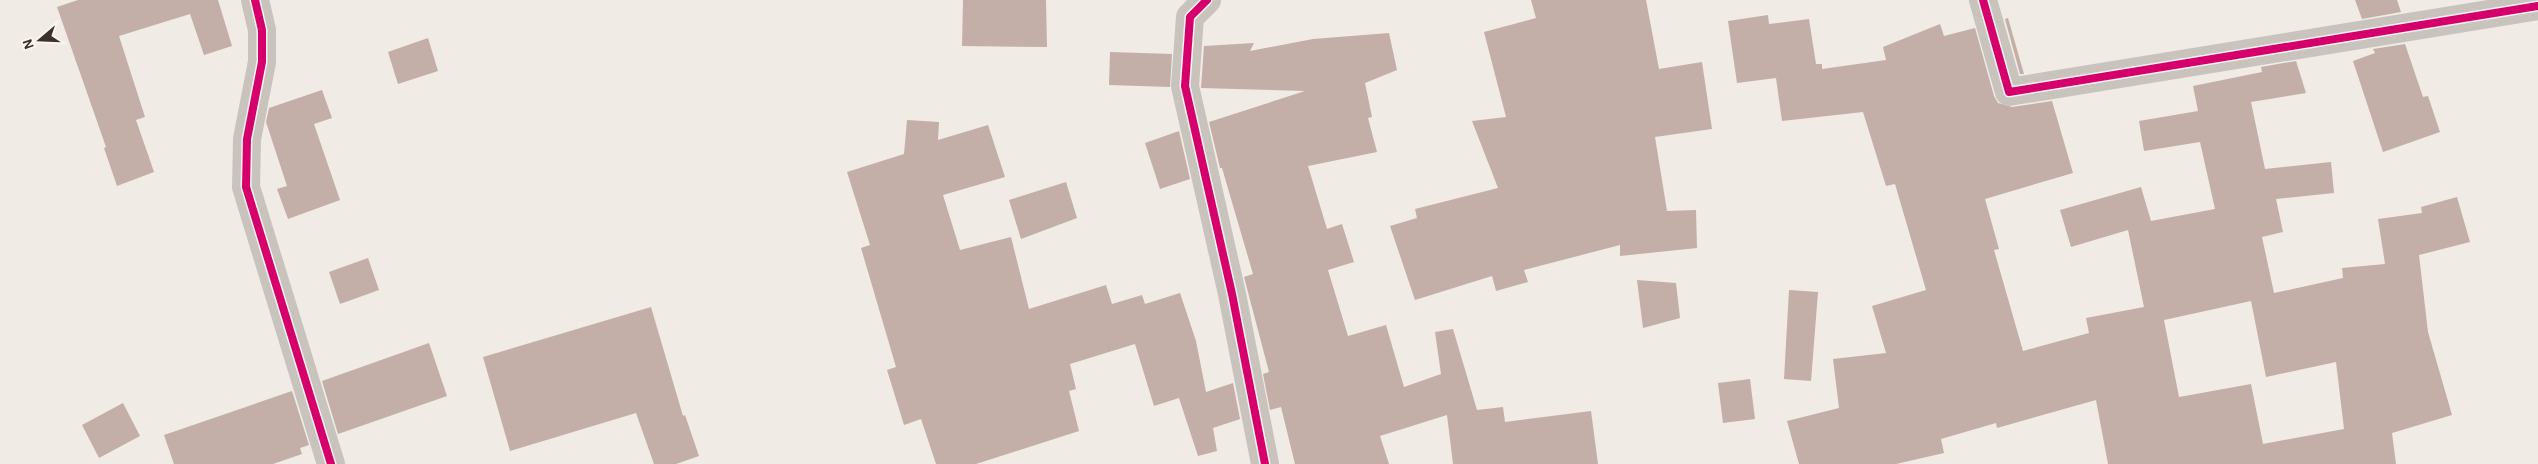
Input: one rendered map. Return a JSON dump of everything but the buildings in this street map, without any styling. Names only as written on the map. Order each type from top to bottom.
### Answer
[{"type":"street","points":[[255,0],[262,30],[262,62],[247,139],[246,187],[331,464]]},
{"type":"street","points":[[1207,0],[1190,17],[1185,86],[1232,294],[1265,464]]},
{"type":"street","points":[[1983,0],[2009,92],[2538,6]]},
{"type":"cycle path","points":[[255,0],[262,30],[262,62],[247,139],[246,187],[331,464]]},
{"type":"cycle path","points":[[1207,0],[1190,17],[1185,86],[1232,294],[1265,464]]},
{"type":"cycle path","points":[[1983,0],[2009,92],[2538,6]]}]
